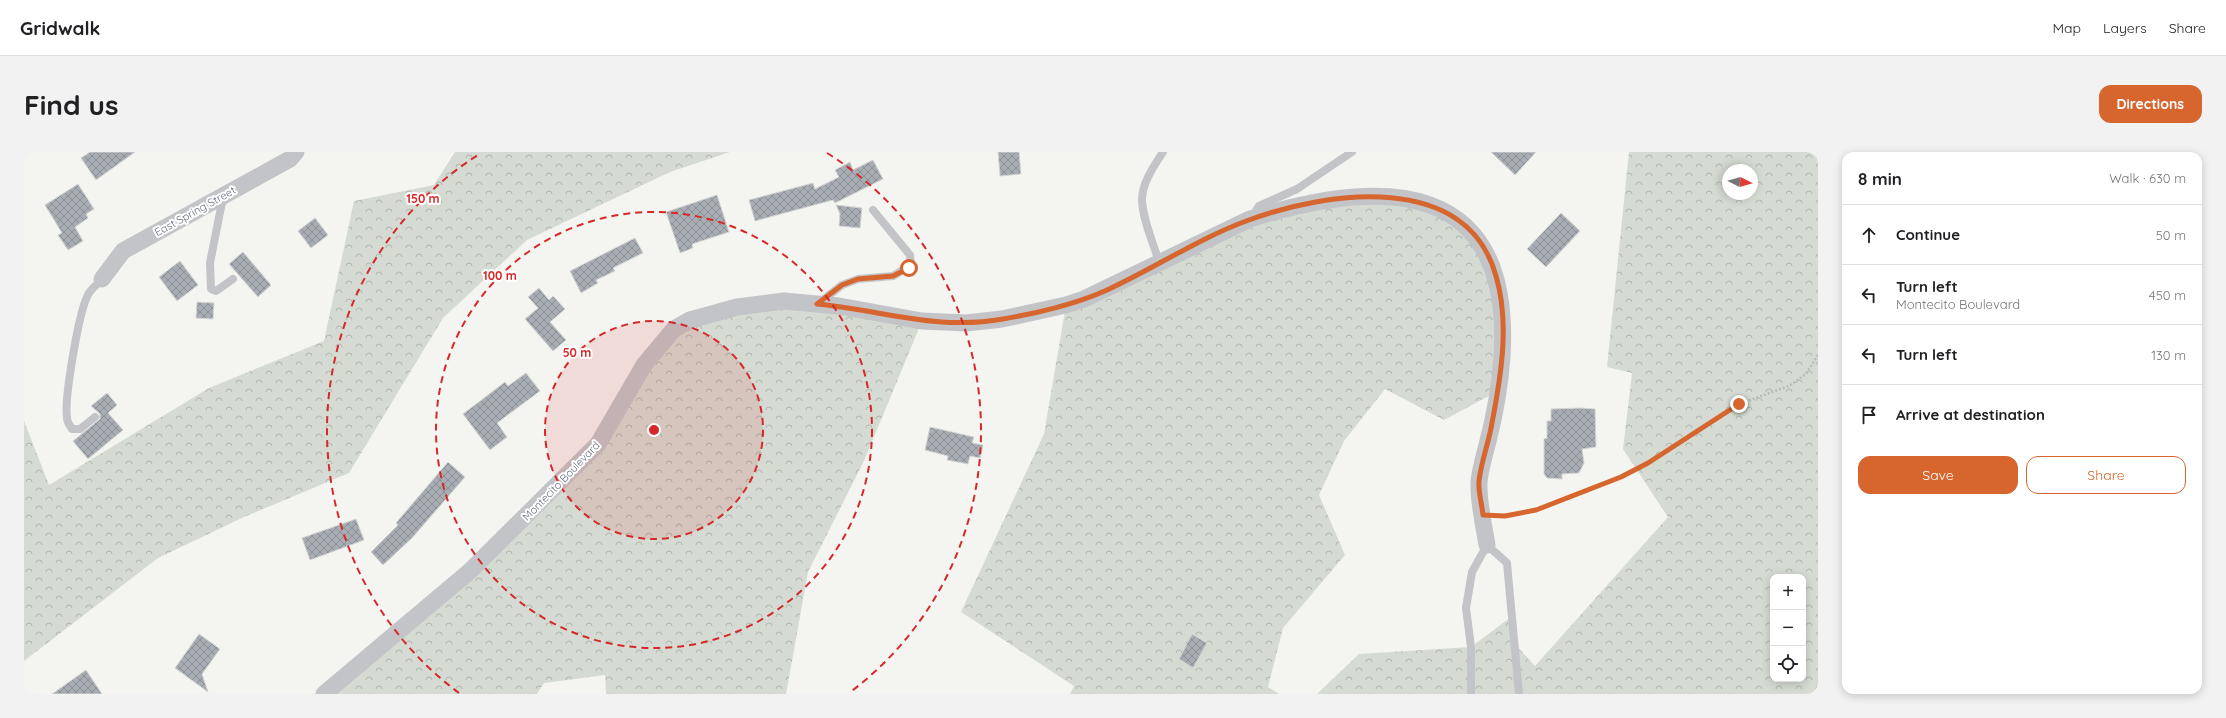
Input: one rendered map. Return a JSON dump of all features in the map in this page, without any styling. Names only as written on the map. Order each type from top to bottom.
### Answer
[{"type":"street","name":"East Spring Street","points":[[102,280],[123,251],[290,159],[296,152]]},
{"type":"street","name":"Montecito Boulevard","points":[[324,694],[470,571],[598,444],[644,365],[674,329],[690,320],[737,307],[784,302],[817,304],[942,323],[966,323],[1002,319],[1084,299],[1108,289],[1159,262],[1250,219],[1322,201],[1381,197],[1423,203],[1437,208],[1461,221],[1474,234],[1492,262],[1496,276],[1502,320],[1502,358],[1498,391],[1479,482],[1487,545]]},
{"type":"lane","points":[[1159,262],[1148,228],[1142,199],[1148,176],[1163,152]]},
{"type":"lane","points":[[1250,219],[1259,206],[1298,189],[1352,152]]},
{"type":"lane","points":[[223,196],[211,256],[209,280],[211,289],[216,291],[233,279]]},
{"type":"lane","points":[[817,304],[842,285],[858,279],[893,276],[911,265],[910,255],[873,210]]},
{"type":"lane","points":[[95,417],[80,429],[72,429],[67,418],[68,396],[76,338],[86,300],[89,293],[102,280]]},
{"type":"lane","points":[[1471,694],[1471,647],[1466,608],[1472,572],[1487,545],[1507,563],[1519,694]]},
{"type":"path","points":[[1483,515],[1505,516],[1536,510],[1621,477],[1648,463],[1739,404],[1789,386],[1806,374],[1818,355]]},
{"type":"green space","points":[[455,152],[730,152],[670,172],[527,240],[443,318],[349,473],[244,517],[158,558],[24,661],[24,421],[49,485],[209,388],[324,341],[354,201],[434,185]]},
{"type":"green space","points":[[1629,152],[1818,152],[1818,694],[1317,694],[1359,654],[1471,647],[1511,617],[1513,642],[1535,666],[1668,517],[1623,449],[1632,373],[1607,367]]},
{"type":"green space","points":[[1322,201],[1437,208],[1491,262],[1498,391],[1444,420],[1385,389],[1344,441],[1319,495],[1345,555],[1283,628],[1268,687],[1279,694],[1070,694],[1074,686],[961,612],[1044,434],[1066,305],[1159,262]]},
{"type":"green space","points":[[765,303],[922,321],[864,461],[808,572],[786,694],[606,694],[605,675],[544,683],[537,694],[324,694],[598,444],[674,329]]},
{"type":"building","points":[[90,152],[135,152],[96,180],[81,158]]},
{"type":"building","points":[[998,152],[1019,152],[1021,174],[1000,176]]},
{"type":"building","points":[[1491,152],[1536,152],[1515,175]]},
{"type":"building","points":[[873,160],[883,179],[835,203],[833,200],[755,221],[749,200],[813,183],[815,189],[839,177],[835,170],[850,162],[853,170]]},
{"type":"building","points":[[78,184],[94,209],[86,214],[88,218],[75,227],[83,241],[68,250],[58,235],[62,233],[45,205]]},
{"type":"building","points":[[717,195],[729,232],[692,244],[693,248],[680,253],[666,212]]},
{"type":"building","points":[[836,205],[862,208],[860,228],[839,226],[840,214]]},
{"type":"building","points":[[1561,213],[1580,231],[1546,267],[1527,249]]},
{"type":"building","points":[[315,218],[328,235],[311,248],[298,231]]},
{"type":"building","points":[[635,238],[643,253],[613,268],[615,271],[596,280],[598,283],[581,293],[570,271]]},
{"type":"building","points":[[243,252],[271,285],[258,297],[229,264]]},
{"type":"building","points":[[180,261],[198,285],[177,301],[159,277]]},
{"type":"building","points":[[539,288],[549,300],[553,296],[565,309],[550,322],[566,340],[553,351],[525,319],[538,308],[528,297]]},
{"type":"building","points":[[197,302],[214,303],[213,319],[196,318]]},
{"type":"building","points":[[526,373],[540,391],[497,423],[507,437],[490,450],[463,414],[505,382],[508,386]]},
{"type":"building","points":[[107,393],[117,405],[108,413],[123,430],[88,459],[73,441],[100,419],[100,414],[91,406]]},
{"type":"building","points":[[1551,409],[1595,409],[1596,447],[1582,449],[1584,463],[1579,473],[1562,474],[1562,479],[1547,478],[1544,474],[1544,439],[1547,438],[1547,421],[1551,421]]},
{"type":"building","points":[[930,427],[974,437],[972,443],[983,445],[980,458],[970,456],[968,464],[947,460],[948,456],[925,450]]},
{"type":"building","points":[[448,462],[465,477],[412,538],[383,565],[371,552],[398,525],[396,523]]},
{"type":"building","points":[[356,519],[364,540],[310,560],[302,538]]},
{"type":"building","points":[[199,634],[220,649],[202,674],[208,692],[175,668]]},
{"type":"building","points":[[1192,634],[1207,643],[1193,668],[1179,659]]},
{"type":"building","points":[[86,670],[102,694],[52,694]]},
{"type":"route","points":[[909,268],[893,276],[884,278],[858,279],[842,285],[817,304],[839,306],[922,321],[942,323],[966,323],[1002,319],[1066,305],[1084,299],[1108,289],[1229,228],[1250,219],[1277,211],[1322,201],[1365,196],[1423,203],[1437,208],[1461,221],[1470,229],[1482,244],[1492,262],[1500,291],[1502,358],[1492,424],[1479,482],[1483,515],[1505,516],[1536,510],[1621,477],[1648,463],[1739,404]]}]
